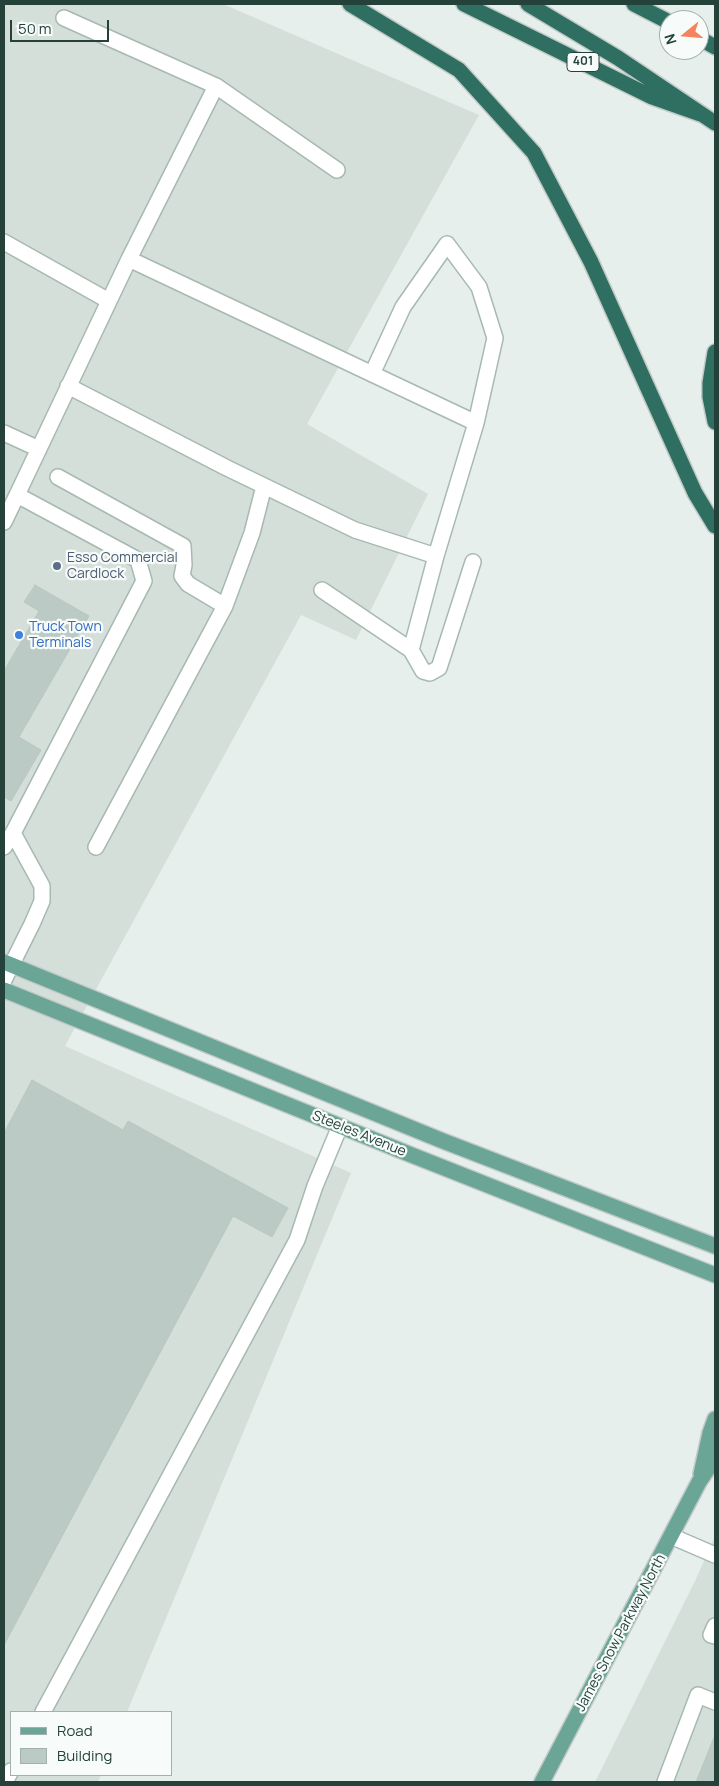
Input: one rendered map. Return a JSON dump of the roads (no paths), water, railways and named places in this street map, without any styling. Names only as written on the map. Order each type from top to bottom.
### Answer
[{"type":"highway","points":[[350,4],[459,70],[534,153],[592,262],[695,493],[715,526]]},
{"type":"highway","name":"401","points":[[464,4],[652,96],[709,119]]},
{"type":"highway","name":"401","points":[[528,4],[618,58],[709,119]]},
{"type":"highway","points":[[634,4],[659,17]]},
{"type":"highway","points":[[715,352],[710,383],[710,397],[715,422]]},
{"type":"main road","name":"Steeles Avenue","points":[[7,964],[442,1141],[715,1246]]},
{"type":"main road","name":"Steeles Avenue","points":[[4,990],[715,1275]]},
{"type":"main road","name":"James Snow Parkway North","points":[[699,1482],[715,1419]]},
{"type":"main road","name":"James Snow Parkway North","points":[[542,1782],[699,1482],[715,1458]]},
{"type":"lane","points":[[64,18],[216,86],[337,170]]},
{"type":"lane","points":[[4,522],[109,301],[216,86]]},
{"type":"lane","points":[[4,242],[109,301]]},
{"type":"lane","points":[[372,374],[403,307],[447,244],[479,287],[496,338],[476,423],[436,556],[411,650]]},
{"type":"lane","points":[[129,260],[476,423]]},
{"type":"lane","points":[[68,386],[355,530],[436,556]]},
{"type":"lane","points":[[4,433],[39,449]]},
{"type":"lane","points":[[58,477],[182,546],[184,565],[182,576],[188,584],[225,606]]},
{"type":"lane","points":[[96,847],[225,606],[252,533],[264,486]]},
{"type":"lane","points":[[4,847],[13,834],[144,581],[138,560],[17,495]]},
{"type":"lane","points":[[322,590],[411,650],[424,671],[430,673],[439,668],[473,562]]},
{"type":"lane","points":[[4,980],[7,964],[42,901],[42,886],[13,834]]},
{"type":"lane","points":[[44,1711],[297,1240],[315,1186],[340,1126]]},
{"type":"lane","points":[[671,1536],[715,1555]]},
{"type":"lane","points":[[715,1626],[711,1634],[715,1636]]},
{"type":"lane","points":[[665,1782],[698,1695],[715,1702]]},
{"type":"place","name":"Esso Commercial Cardlock","points":[[57,566]]},
{"type":"place","name":"Truck Town Terminals","points":[[19,635]]}]
